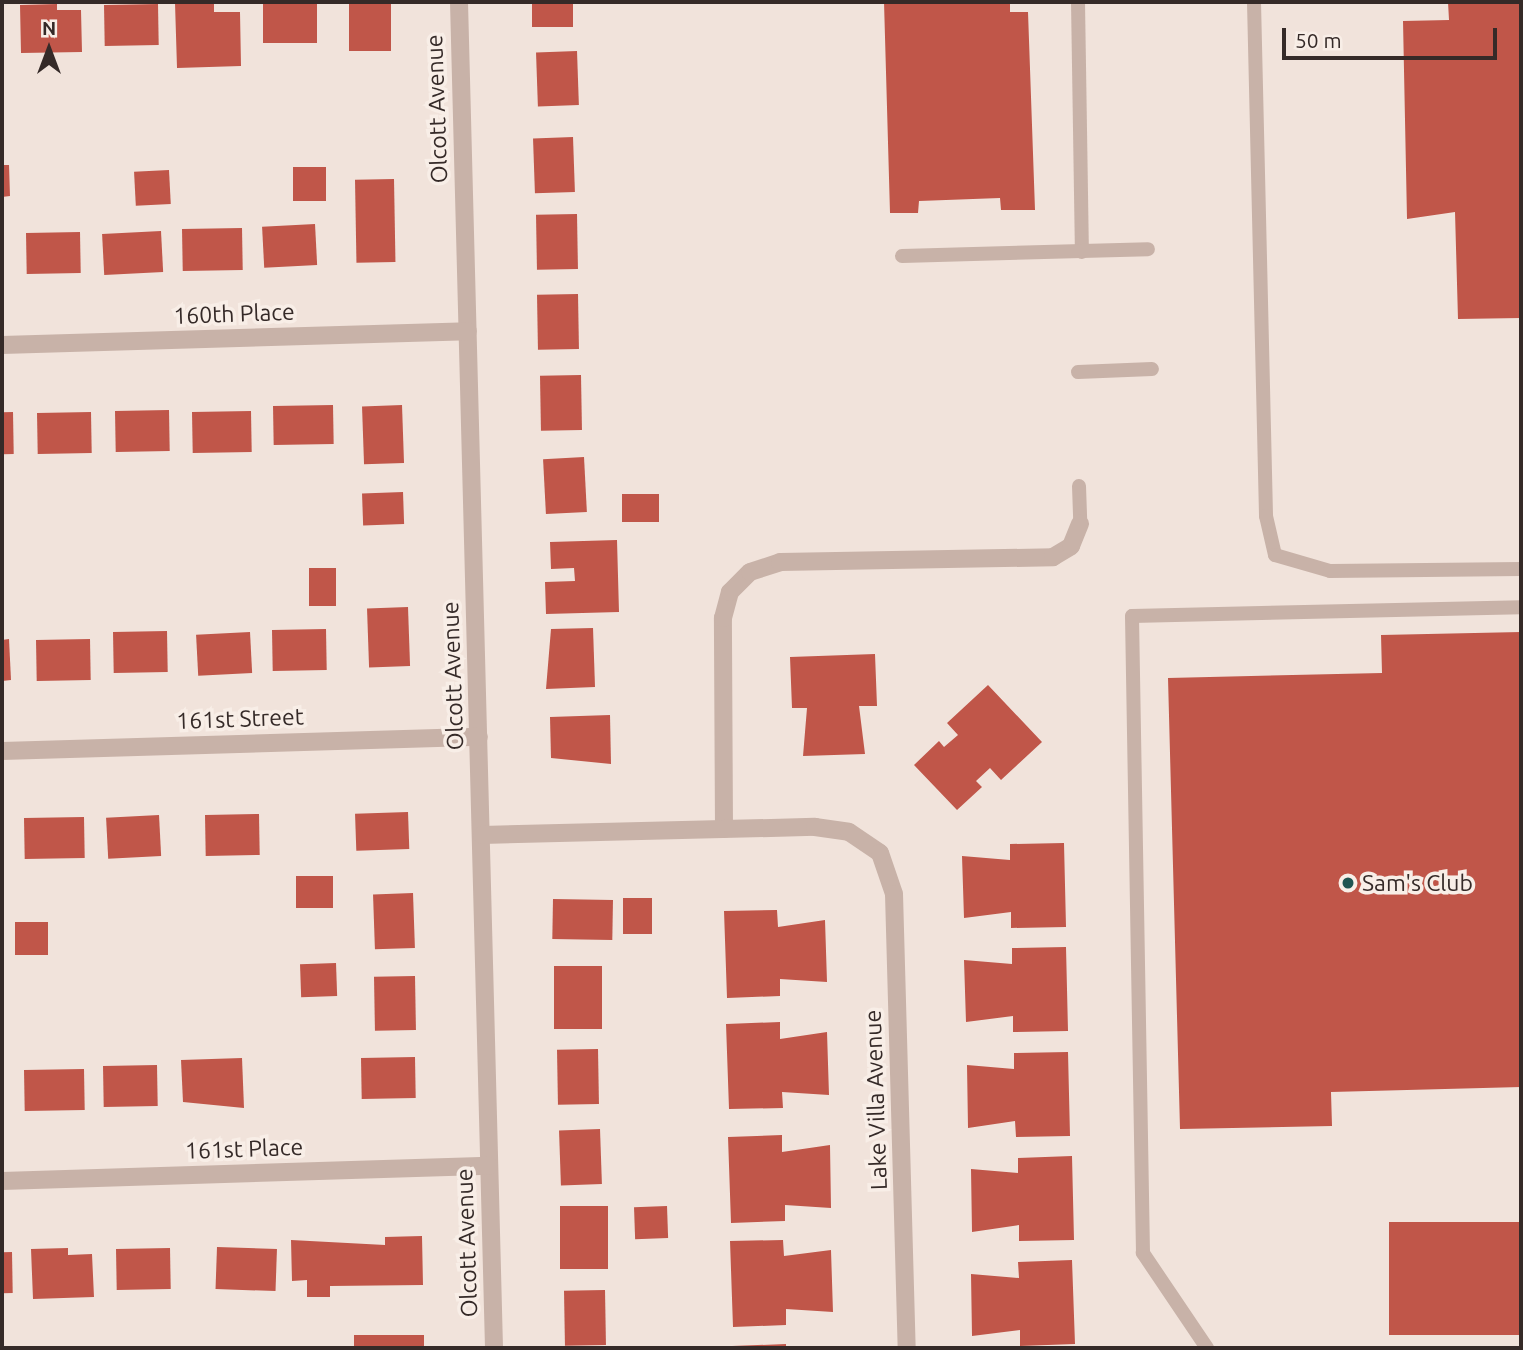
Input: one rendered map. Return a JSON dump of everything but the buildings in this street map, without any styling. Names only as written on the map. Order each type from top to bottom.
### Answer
[{"type":"street","name":"Olcott Avenue","points":[[459,2],[494,1348]]},
{"type":"street","name":"160th Place","points":[[2,345],[468,331]]},
{"type":"street","points":[[482,835],[724,829],[723,618],[730,592],[750,572],[780,562],[1053,557],[1071,547],[1080,524]]},
{"type":"street","name":"161st Street","points":[[2,751],[479,737]]},
{"type":"street","name":"Lake Villa Avenue","points":[[724,829],[815,827],[849,832],[880,853],[894,894],[907,1348]]},
{"type":"street","name":"161st Place","points":[[2,1181],[489,1166]]},
{"type":"lane","points":[[1078,2],[1083,252]]},
{"type":"lane","points":[[1254,2],[1266,516],[1275,555],[1330,571],[1521,569]]},
{"type":"lane","points":[[902,256],[1148,249]]},
{"type":"lane","points":[[1078,372],[1152,369]]},
{"type":"lane","points":[[1079,486],[1080,524]]},
{"type":"lane","points":[[1207,1348],[1143,1253],[1132,617],[1521,607]]},
{"type":"place","name":"Sam's Club","points":[[1348,883]]}]
